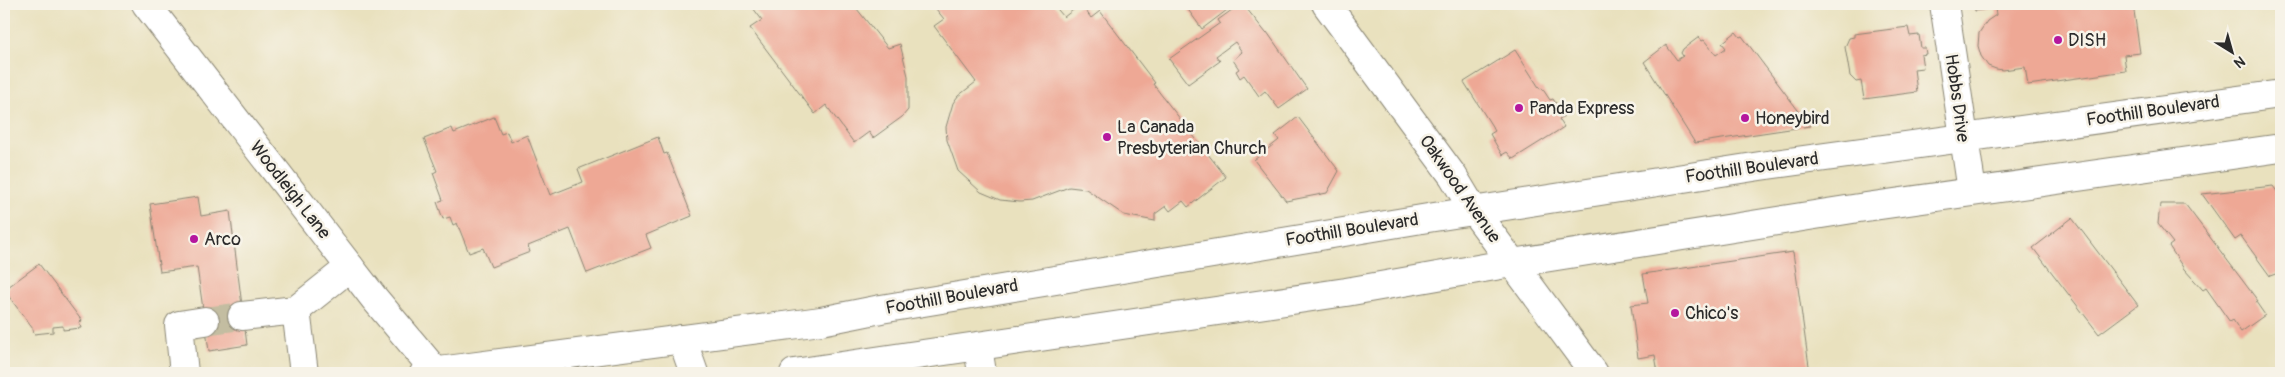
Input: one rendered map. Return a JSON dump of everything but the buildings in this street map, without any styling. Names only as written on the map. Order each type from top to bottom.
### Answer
[{"type":"main road","name":"Woodleigh Lane","points":[[146,4],[432,373]]},
{"type":"main road","name":"Oakwood Avenue","points":[[1326,4],[1448,170],[1474,211],[1594,373]]},
{"type":"main road","name":"Hobbs Drive","points":[[1944,4],[1972,191]]},
{"type":"main road","name":"Foothill Boulevard","points":[[432,373],[821,321],[881,308],[1760,166],[2281,94]]},
{"type":"main road","points":[[794,373],[875,368],[978,347],[1346,292],[1512,263],[1972,191],[2281,148]]},
{"type":"main road","points":[[242,316],[296,310],[350,266]]},
{"type":"main road","points":[[296,310],[304,373]]},
{"type":"main road","points":[[184,373],[179,325],[205,321]]},
{"type":"main road","points":[[682,339],[694,373]]},
{"type":"main road","points":[[978,347],[982,373]]},
{"type":"tunnel","points":[[205,321],[242,316]]},
{"type":"place","name":"DISH","points":[[2058,40]]},
{"type":"place","name":"Panda Express","points":[[1519,108]]},
{"type":"place","name":"Honeybird","points":[[1745,118]]},
{"type":"place","name":"La Canada Presbyterian Church","points":[[1107,137]]},
{"type":"place","name":"Arco","points":[[194,239]]},
{"type":"place","name":"Chico's","points":[[1675,313]]}]
